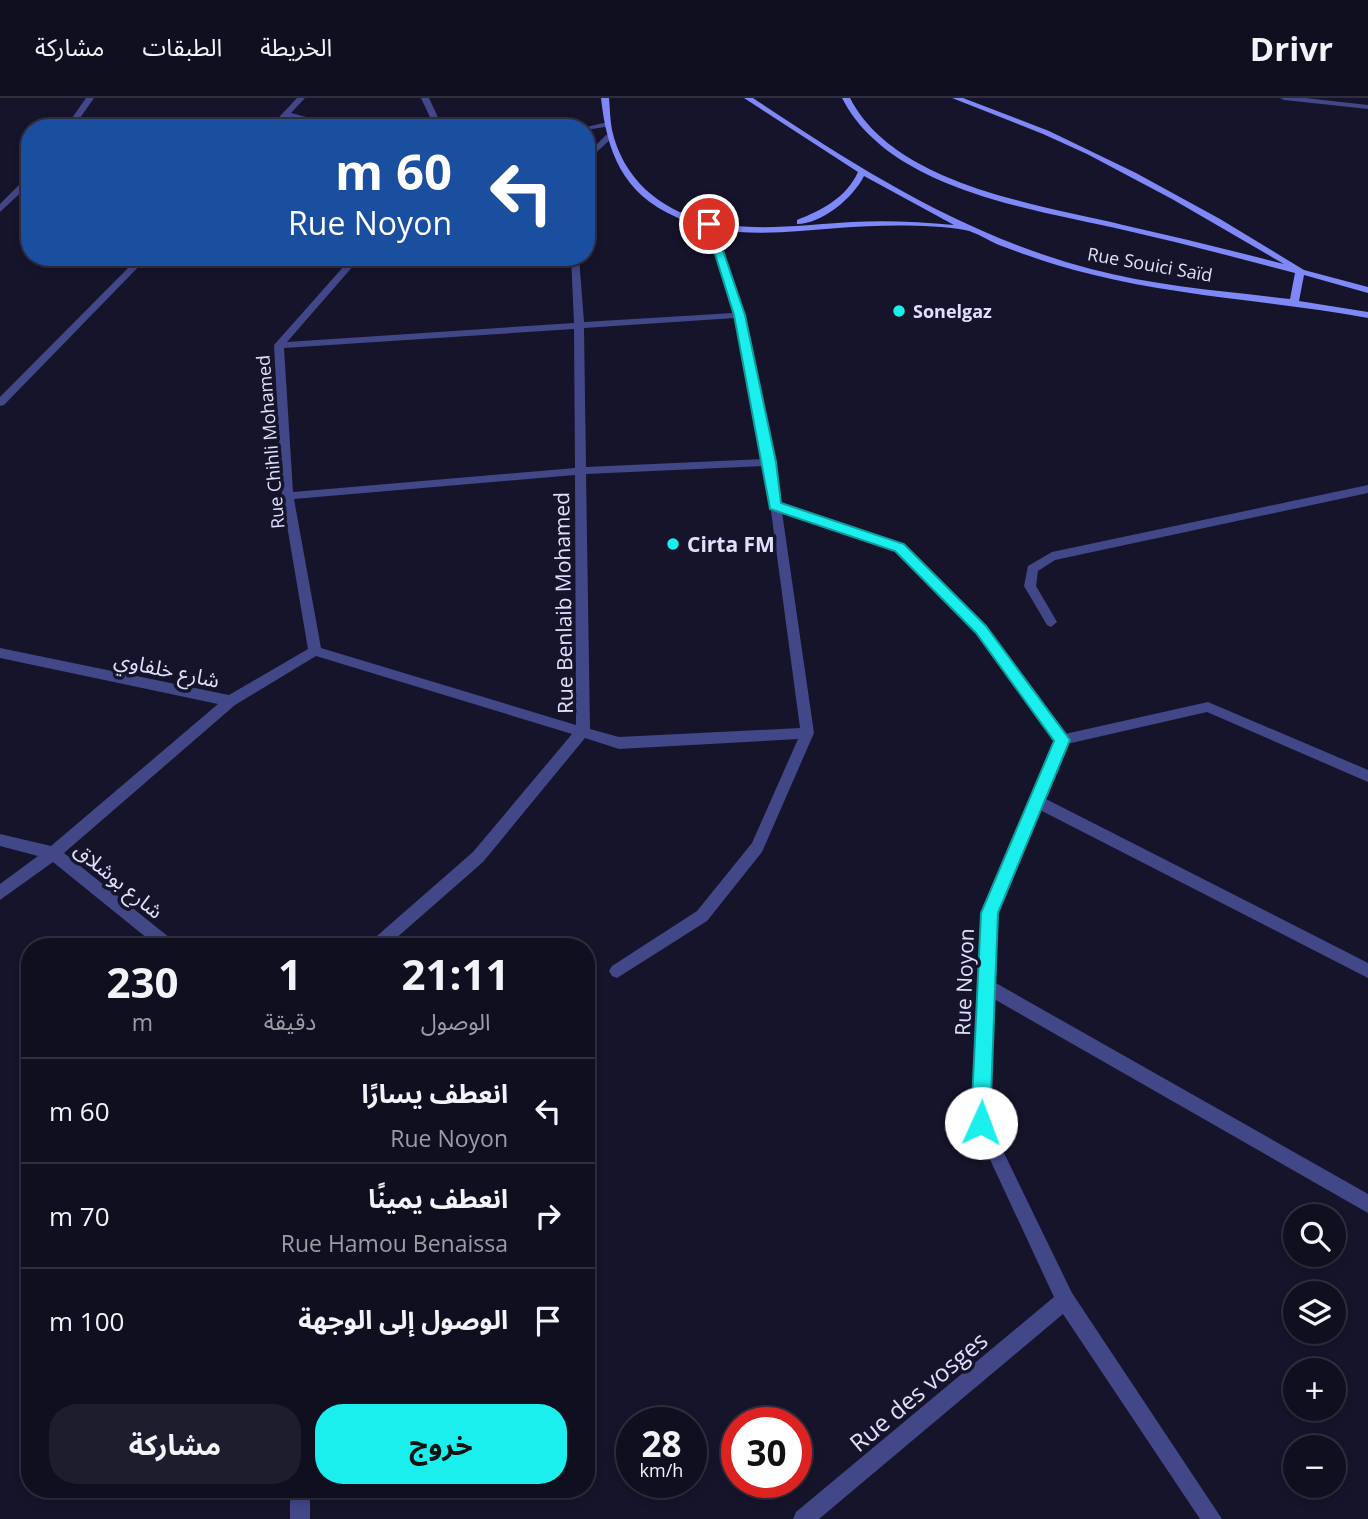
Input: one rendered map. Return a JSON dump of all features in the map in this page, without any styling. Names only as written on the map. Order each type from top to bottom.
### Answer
[{"type":"main road","points":[[605,98],[609,137],[630,181],[643,195],[661,206],[709,224],[768,231],[867,224],[969,228]]},
{"type":"main road","name":"Rue Souici Saïd","points":[[748,98],[863,170],[969,228],[1034,255],[1125,280],[1294,301],[1368,315]]},
{"type":"main road","points":[[846,98],[858,118],[876,137],[900,156],[931,173],[1066,214],[1300,270],[1368,290]]},
{"type":"main road","points":[[956,98],[1021,123],[1165,190],[1300,270]]},
{"type":"main road","points":[[768,231],[815,217],[833,207],[858,183],[863,170]]},
{"type":"main road","points":[[1294,301],[1300,270]]},
{"type":"street","points":[[75,119],[90,98]]},
{"type":"street","points":[[282,119],[302,98]]},
{"type":"street","points":[[425,98],[435,119]]},
{"type":"street","points":[[1284,98],[1368,107]]},
{"type":"street","points":[[287,114],[307,119]]},
{"type":"street","points":[[595,126],[608,124]]},
{"type":"street","points":[[595,151],[609,137]]},
{"type":"street","points":[[0,209],[21,188]]},
{"type":"street","points":[[617,971],[702,916],[710,906],[757,847],[807,733],[770,462],[740,315],[709,224]]},
{"type":"street","points":[[0,403],[135,266]]},
{"type":"street","name":"Rue Chihli Mohamed","points":[[315,652],[288,496],[279,345],[349,266]]},
{"type":"street","name":"Rue Benlaib Mohamed","points":[[385,938],[478,857],[583,731],[579,326],[576,266]]},
{"type":"street","points":[[279,345],[740,315]]},
{"type":"street","points":[[288,496],[580,471],[770,462]]},
{"type":"street","points":[[1051,622],[1030,586],[1032,569],[1052,556],[1368,489]]},
{"type":"street","points":[[775,505],[900,548],[981,630],[1062,740],[1208,707],[1368,776]]},
{"type":"street","points":[[315,652],[619,743],[807,733]]},
{"type":"street","name":"شارع خلفاوي","points":[[0,653],[229,701],[315,652]]},
{"type":"street","points":[[0,893],[53,853],[229,701]]},
{"type":"street","name":"Rue Noyon","points":[[1062,740],[989,913],[981,1123],[1065,1300],[1212,1519]]},
{"type":"street","points":[[1036,801],[1368,971]]},
{"type":"street","name":"شارع بوشلاق","points":[[0,840],[53,853],[159,938]]},
{"type":"street","points":[[986,986],[1368,1204]]},
{"type":"street","name":"Rue des vosges","points":[[803,1519],[1065,1300]]},
{"type":"street","points":[[300,1498],[300,1519]]},
{"type":"place","name":"Sonelgaz","points":[[899,311]]},
{"type":"place","name":"Cirta FM","points":[[673,544]]},
{"type":"route","points":[[709,224],[740,315],[770,462],[775,505],[900,548],[981,630],[1062,740],[989,913],[981,1123]]}]
